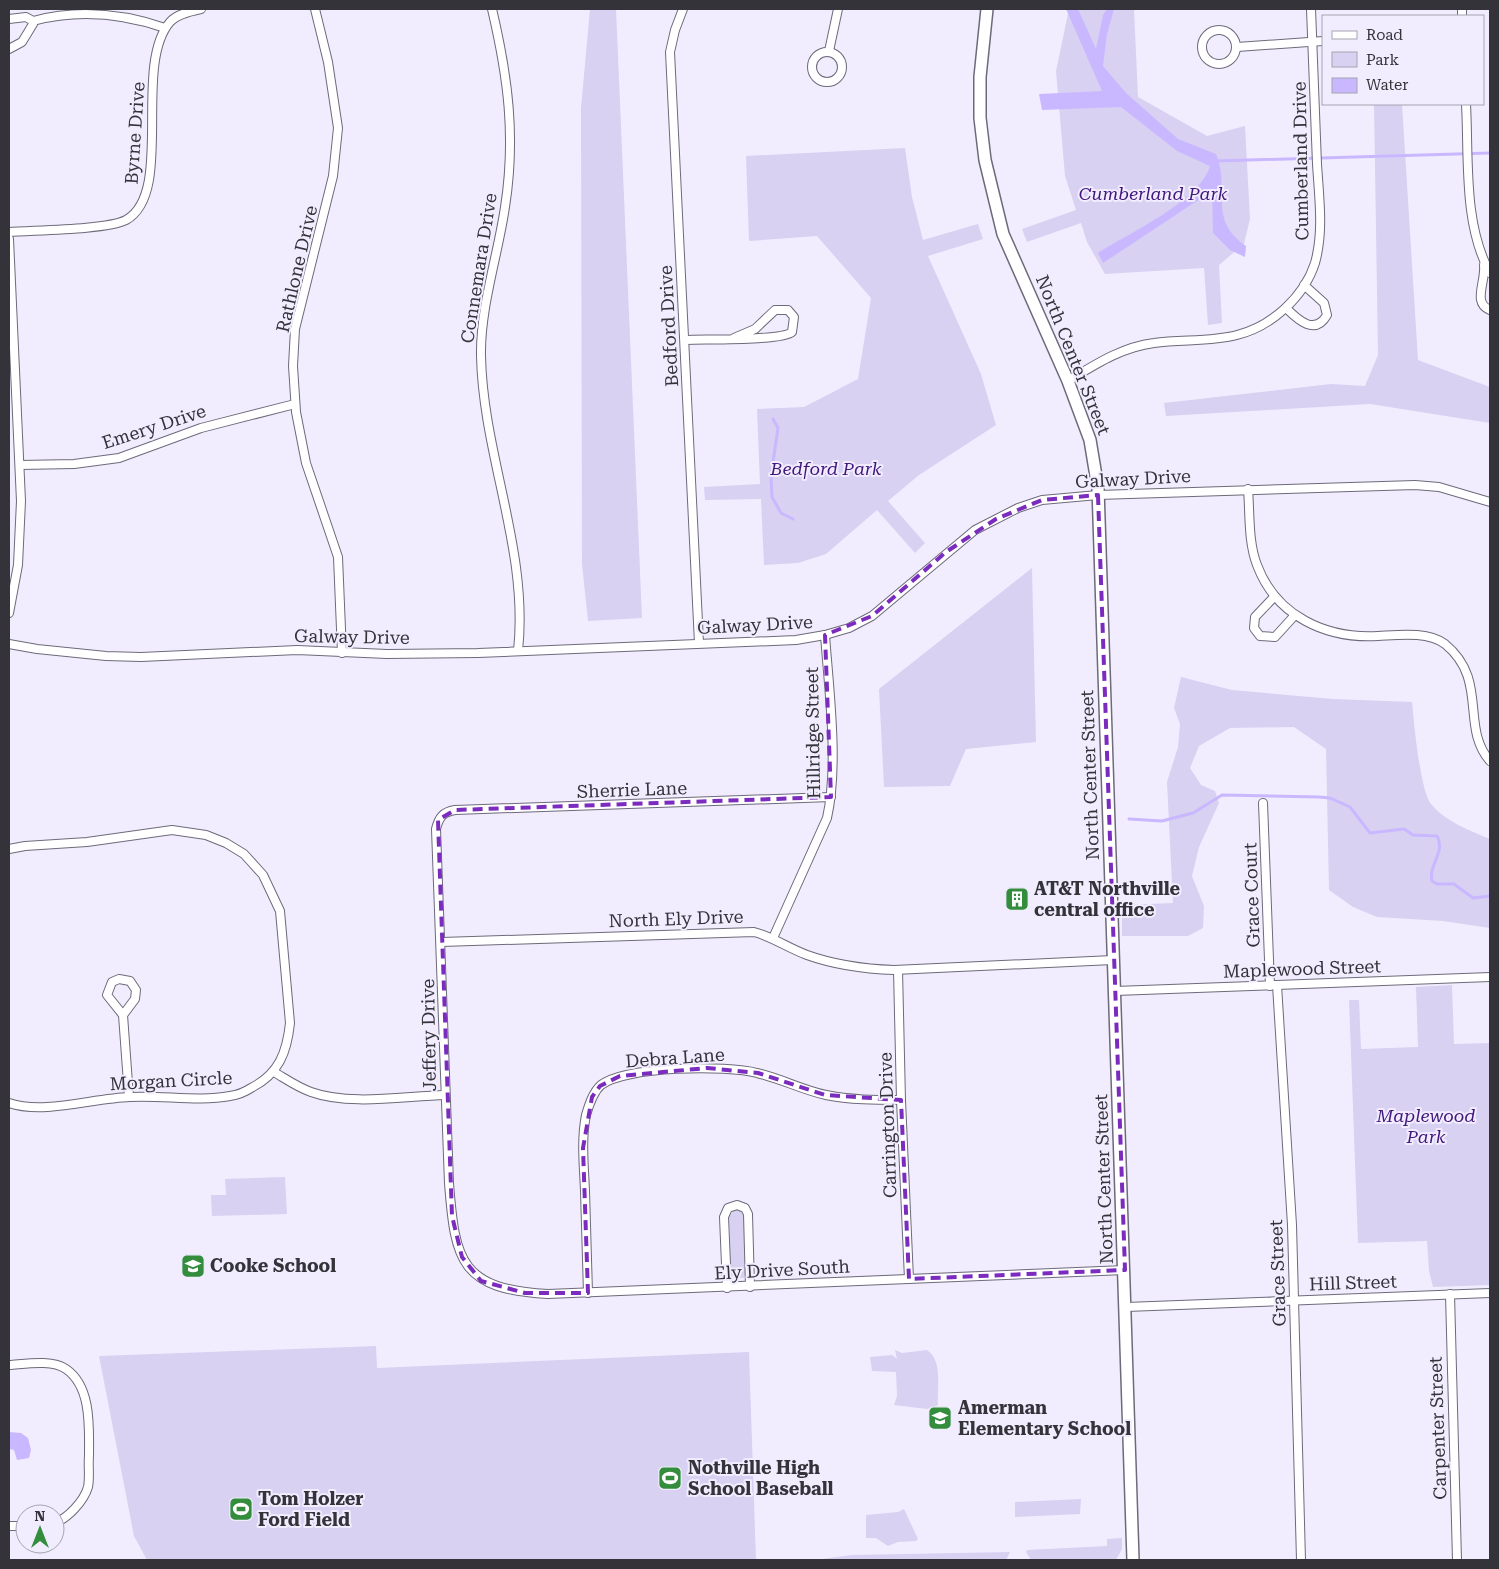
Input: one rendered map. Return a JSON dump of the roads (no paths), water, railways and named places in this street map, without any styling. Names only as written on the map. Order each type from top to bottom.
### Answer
[{"type":"street","name":"Byrne Drive","points":[[9,232],[105,224],[124,220],[135,213],[143,201],[148,185],[156,51],[160,36],[171,20],[180,15],[201,9]]},
{"type":"street","name":"Rathlone Drive","points":[[315,9],[328,62],[338,128],[333,176],[295,329],[293,366],[295,404],[306,463],[338,557],[342,653]]},
{"type":"street","name":"Connemara Drive","points":[[492,9],[505,67],[510,112],[511,158],[505,207],[483,330],[481,354],[483,391],[516,572],[520,608],[518,651]]},
{"type":"street","name":"Bedford Drive","points":[[683,9],[670,52],[686,340],[699,643]]},
{"type":"street","points":[[829,51],[838,9]]},
{"type":"street","name":"North Center Street","points":[[987,9],[980,77],[980,118],[985,160],[1003,234],[1068,381],[1090,440],[1098,495],[1125,1270],[1133,1560]]},
{"type":"street","name":"Cumberland Drive","points":[[1068,381],[1109,357],[1134,347],[1240,334],[1266,323],[1286,308],[1304,285],[1314,263],[1320,224],[1311,9]]},
{"type":"street","points":[[9,18],[26,17],[33,21],[58,14],[100,14],[131,18],[166,28]]},
{"type":"street","points":[[9,50],[22,42],[30,30],[33,21]]},
{"type":"street","points":[[1220,30],[1234,37],[1237,47],[1229,61],[1219,64],[1209,61],[1202,47],[1206,36],[1220,30]]},
{"type":"street","points":[[1237,47],[1322,40]]},
{"type":"street","points":[[829,51],[840,59],[842,68],[839,76],[826,82],[814,75],[812,65],[819,53],[829,51]]},
{"type":"street","points":[[1466,105],[1470,205],[1473,226],[1490,273]]},
{"type":"street","points":[[9,239],[20,465],[18,565],[9,613]]},
{"type":"street","points":[[1484,260],[1485,276],[1480,298],[1481,304],[1490,310]]},
{"type":"street","points":[[1286,308],[1305,324],[1312,326],[1323,321],[1326,315],[1324,303],[1304,285]]},
{"type":"street","points":[[686,340],[784,336],[792,332],[794,317],[788,310],[775,310],[756,329],[734,338]]},
{"type":"street","name":"Emery Drive","points":[[20,465],[74,464],[118,458],[201,428],[295,404]]},
{"type":"street","name":"Galway Drive","points":[[9,644],[37,649],[106,656],[297,650],[387,654],[518,651],[789,640],[825,635],[849,628],[872,616],[897,597],[946,552],[975,530],[1018,508],[1042,500],[1098,495],[1415,484],[1439,486],[1490,502]]},
{"type":"street","points":[[1248,489],[1256,564],[1274,597],[1295,615],[1312,625],[1340,634],[1426,636],[1443,642],[1458,656],[1466,669],[1472,688],[1472,708],[1480,743],[1490,761]]},
{"type":"street","points":[[1274,597],[1255,617],[1254,628],[1257,633],[1264,638],[1275,637],[1295,615]]},
{"type":"street","name":"Hillridge Street","points":[[773,938],[827,818],[831,797],[831,732],[825,635]]},
{"type":"street","name":"Sherrie Lane","points":[[438,820],[447,811],[455,810],[831,797]]},
{"type":"street","name":"Grace Court","points":[[1263,804],[1274,986]]},
{"type":"street","name":"Jeffery Drive","points":[[438,820],[436,829],[442,942],[445,1095],[452,1216],[459,1249]]},
{"type":"street","name":"Morgan Circle","points":[[9,849],[87,842],[172,830],[206,835],[226,843],[244,854],[263,875],[274,894],[282,927],[290,1023],[283,1057],[274,1072],[254,1087],[230,1096],[129,1097],[32,1108],[9,1103]]},
{"type":"street","name":"North Ely Drive","points":[[442,942],[754,932],[773,938],[806,955],[840,965],[898,970],[1113,960]]},
{"type":"street","name":"Carrington Drive","points":[[898,970],[901,1100],[909,1279]]},
{"type":"street","name":"Maplewood Street","points":[[1115,991],[1490,977]]},
{"type":"street","points":[[123,1015],[135,999],[136,990],[130,981],[119,979],[112,982],[107,995],[123,1015],[129,1097]]},
{"type":"street","name":"Grace Street","points":[[1274,986],[1292,1225],[1301,1560]]},
{"type":"street","name":"Debra Lane","points":[[588,1293],[584,1131],[592,1097],[600,1086],[607,1081],[620,1076],[641,1072],[707,1068],[738,1069],[758,1073],[825,1095],[876,1100],[901,1100]]},
{"type":"street","points":[[274,1072],[298,1087],[327,1097],[360,1098],[445,1095]]},
{"type":"street","points":[[728,1288],[724,1217],[728,1208],[734,1205],[742,1206],[748,1214],[750,1287]]},
{"type":"street","name":"Ely Drive South","points":[[459,1249],[474,1274],[481,1281],[496,1287],[525,1293],[588,1293],[728,1288],[1125,1270]]},
{"type":"street","name":"Hill Street","points":[[1126,1307],[1490,1293]]},
{"type":"street","name":"Carpenter Street","points":[[1450,1294],[1457,1560]]},
{"type":"street","points":[[9,1365],[37,1364],[63,1367],[72,1375],[86,1405],[89,1417],[88,1485],[68,1516],[65,1518]]},
{"type":"water","points":[[1066,9],[1078,9],[1096,49],[1103,15],[1107,9],[1114,9],[1107,34],[1103,66],[1126,93],[1178,139],[1216,154],[1222,180],[1223,215],[1234,236],[1246,246],[1245,257],[1230,250],[1213,233],[1212,191],[1103,263],[1098,253],[1178,204],[1193,192],[1204,179],[1210,166],[1177,151],[1121,107],[1042,110],[1039,94],[1102,91]]},
{"type":"water","points":[[9,1432],[21,1433],[28,1438],[31,1450],[29,1458],[17,1460],[14,1450],[9,1449]]},
{"type":"waterway","points":[[1216,161],[1490,153]]},
{"type":"waterway","points":[[773,419],[778,428],[771,476],[772,497],[781,513],[793,519]]},
{"type":"waterway","points":[[1129,819],[1162,821],[1193,813],[1222,795],[1330,798],[1350,807],[1370,833],[1404,829],[1413,835],[1437,836],[1439,848],[1432,869],[1432,881],[1437,884],[1454,884],[1473,898],[1490,896]]},
{"type":"place","name":"AT&T Northville central office","points":[[1017,899]]},
{"type":"place","name":"Cooke School","points":[[193,1266]]},
{"type":"place","name":"Amerman Elementary School","points":[[940,1418]]},
{"type":"place","name":"Nothville High School Baseball","points":[[670,1478]]},
{"type":"place","name":"Tom Holzer Ford Field","points":[[241,1509]]},
{"type":"park label","name":"Cumberland Park","points":[[1153,194]]},
{"type":"park label","name":"Bedford Park","points":[[826,469]]},
{"type":"park label","name":"Maplewood Park","points":[[1426,1126]]}]
